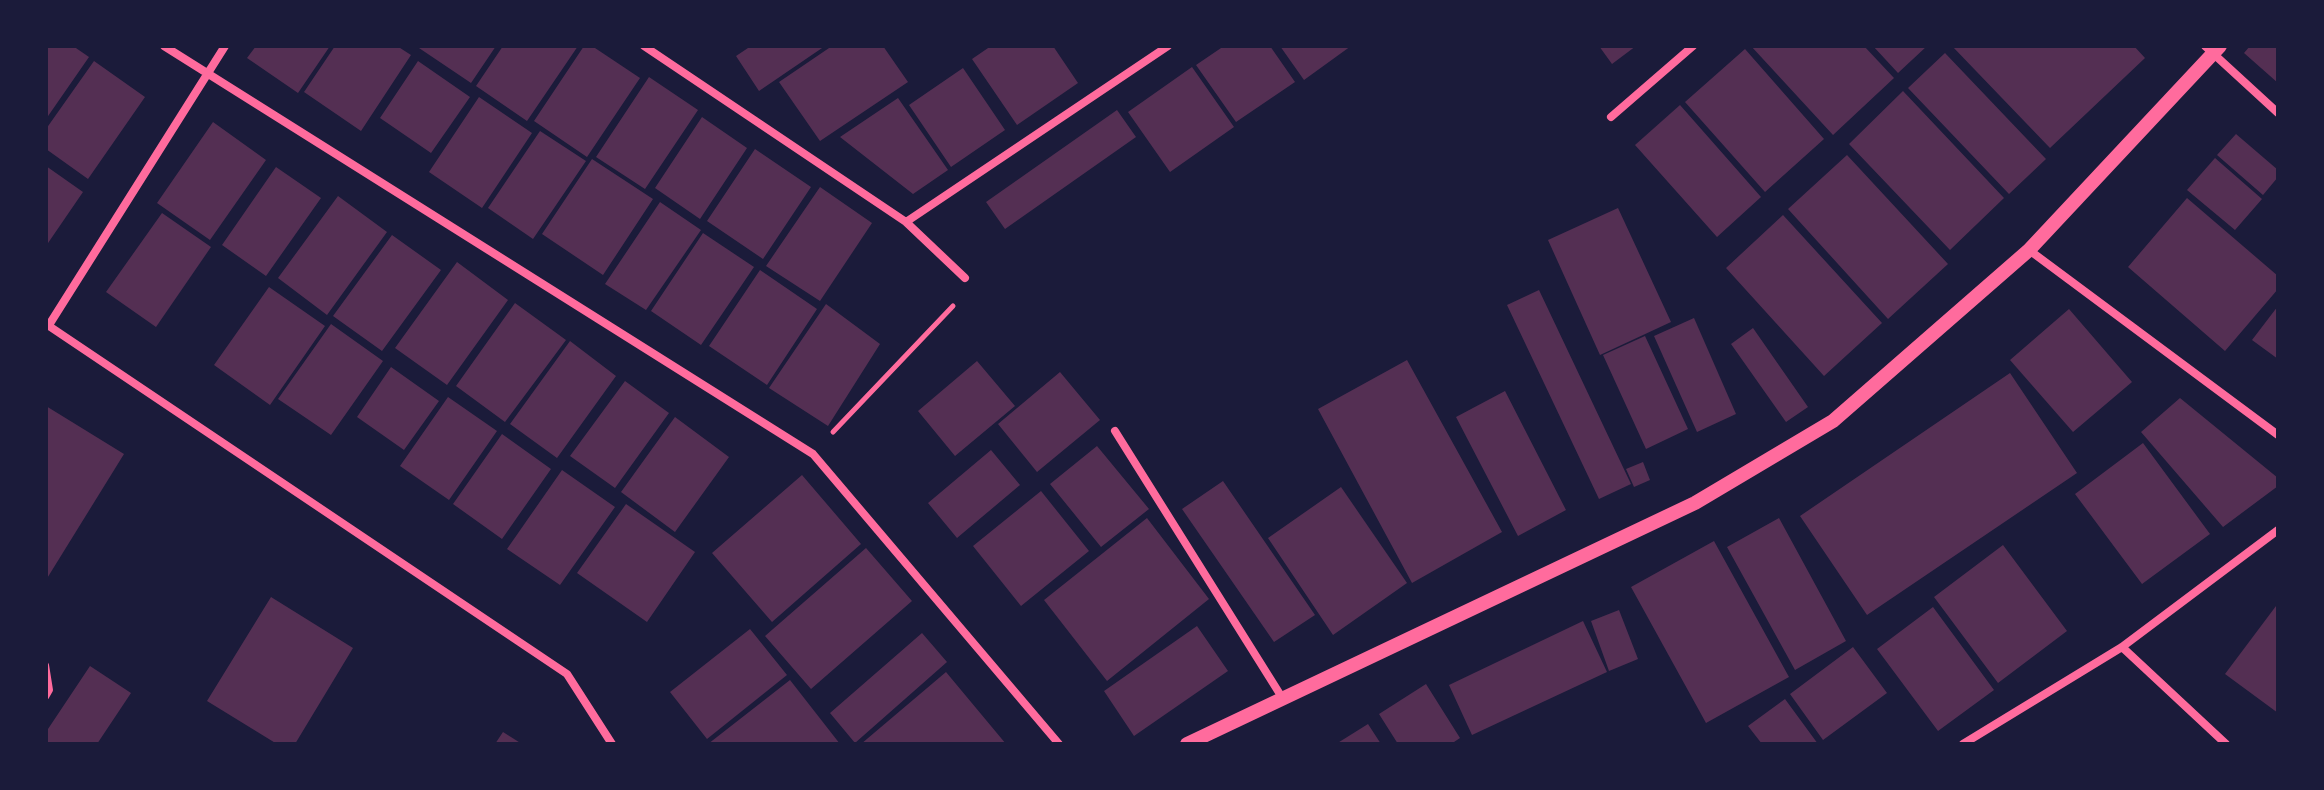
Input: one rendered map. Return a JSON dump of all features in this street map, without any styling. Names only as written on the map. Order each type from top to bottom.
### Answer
[{"type":"street","points":[[164,46],[813,454],[1059,744]]},
{"type":"street","points":[[225,46],[48,324],[567,674],[612,744]]},
{"type":"street","points":[[644,46],[906,222],[965,278]]},
{"type":"street","points":[[906,222],[1168,46]]},
{"type":"street","points":[[1611,117],[1693,46]]},
{"type":"street","points":[[1187,744],[1695,503],[1833,421],[2029,250],[2213,48],[2278,113]]},
{"type":"street","points":[[2029,250],[2278,435]]},
{"type":"street","points":[[1115,431],[1283,699]]},
{"type":"street","points":[[1963,744],[2122,647],[2278,530]]},
{"type":"street","points":[[2122,647],[2226,744]]},
{"type":"lane","points":[[46,665],[50,690],[46,697]]},
{"type":"path","points":[[813,454],[961,298],[967,288],[965,278]]},
{"type":"building","points":[[46,46],[73,46],[89,57],[46,119]]},
{"type":"building","points":[[256,46],[330,46],[298,93],[247,58]]},
{"type":"building","points":[[335,46],[397,46],[411,55],[361,131],[304,92]]},
{"type":"building","points":[[496,46],[471,83],[419,48]]},
{"type":"building","points":[[503,46],[578,46],[527,121],[476,86]]},
{"type":"building","points":[[584,46],[592,46],[640,78],[587,157],[534,121]]},
{"type":"building","points":[[751,46],[825,46],[759,91],[736,56]]},
{"type":"building","points":[[832,46],[883,46],[908,82],[820,141],[779,82]]},
{"type":"building","points":[[991,46],[1053,46],[1078,83],[1017,125],[972,59]]},
{"type":"building","points":[[1224,46],[1270,46],[1295,82],[1236,122],[1196,65]]},
{"type":"building","points":[[1280,46],[1351,46],[1304,80]]},
{"type":"building","points":[[1599,46],[1636,46],[1612,64]]},
{"type":"building","points":[[1751,46],[1864,46],[1894,78],[1833,135]]},
{"type":"building","points":[[1873,46],[1927,46],[1898,73]]},
{"type":"building","points":[[1952,46],[2134,46],[2145,58],[2050,148]]},
{"type":"building","points":[[2250,46],[2278,46],[2278,83],[2244,53]]},
{"type":"building","points":[[1745,49],[1824,139],[1765,192],[1685,102]]},
{"type":"building","points":[[1945,53],[2046,159],[2009,194],[1908,88]]},
{"type":"building","points":[[94,61],[145,97],[88,179],[46,149],[46,129]]},
{"type":"building","points":[[418,61],[470,97],[431,153],[380,118]]},
{"type":"building","points":[[1192,67],[1234,127],[1170,172],[1128,112]]},
{"type":"building","points":[[963,68],[1005,130],[951,167],[909,105]]},
{"type":"building","points":[[649,77],[698,110],[645,189],[596,157]]},
{"type":"building","points":[[1903,91],[2004,198],[1950,250],[1849,144]]},
{"type":"building","points":[[479,97],[532,133],[482,208],[429,172]]},
{"type":"building","points":[[898,98],[948,170],[913,194],[840,137]]},
{"type":"building","points":[[1680,105],[1761,197],[1717,237],[1635,145]]},
{"type":"building","points":[[1117,110],[1136,137],[1005,229],[986,202]]},
{"type":"building","points":[[702,117],[747,148],[700,219],[655,188]]},
{"type":"building","points":[[213,122],[266,160],[210,240],[157,203]]},
{"type":"building","points":[[540,131],[586,161],[533,239],[488,208]]},
{"type":"building","points":[[2236,134],[2278,170],[2278,177],[2263,195],[2217,155]]},
{"type":"building","points":[[755,149],[811,187],[763,259],[707,221]]},
{"type":"building","points":[[1847,155],[1948,264],[1888,319],[1788,209]]},
{"type":"building","points":[[2215,158],[2262,199],[2235,230],[2187,190]]},
{"type":"building","points":[[592,159],[653,199],[603,275],[542,234]]},
{"type":"building","points":[[46,166],[83,192],[46,246]]},
{"type":"building","points":[[276,167],[321,198],[266,276],[222,245]]},
{"type":"building","points":[[820,187],[872,223],[820,301],[766,266]]},
{"type":"building","points":[[338,196],[387,232],[327,315],[278,278]]},
{"type":"building","points":[[2187,198],[2278,276],[2278,289],[2225,351],[2128,267]]},
{"type":"building","points":[[660,202],[701,230],[646,310],[605,284]]},
{"type":"building","points":[[1618,208],[1671,322],[1600,355],[1548,240]]},
{"type":"building","points":[[162,213],[211,247],[156,327],[106,292]]},
{"type":"building","points":[[1783,215],[1882,323],[1824,376],[1726,268]]},
{"type":"building","points":[[703,233],[754,267],[701,345],[651,311]]},
{"type":"building","points":[[392,235],[441,270],[382,351],[333,316]]},
{"type":"building","points":[[457,262],[508,300],[447,385],[395,348]]},
{"type":"building","points":[[760,270],[817,309],[767,385],[709,346]]},
{"type":"building","points":[[269,287],[325,326],[270,405],[214,365]]},
{"type":"building","points":[[1539,290],[1631,484],[1599,499],[1507,305]]},
{"type":"building","points":[[515,303],[566,340],[505,422],[456,386]]},
{"type":"building","points":[[826,304],[880,344],[828,426],[769,388]]},
{"type":"building","points":[[2278,306],[2278,359],[2252,340]]},
{"type":"building","points":[[2069,309],[2132,382],[2073,432],[2010,360]]},
{"type":"building","points":[[1694,318],[1736,414],[1697,432],[1654,336]]},
{"type":"building","points":[[331,324],[383,361],[331,435],[278,399]]},
{"type":"building","points":[[1753,328],[1808,407],[1786,422],[1731,344]]},
{"type":"building","points":[[1645,336],[1688,429],[1646,449],[1603,355]]},
{"type":"building","points":[[570,341],[616,376],[557,458],[510,424]]},
{"type":"building","points":[[1407,360],[1502,532],[1412,583],[1318,409]]},
{"type":"building","points":[[977,361],[1015,406],[955,456],[918,411]]},
{"type":"building","points":[[391,367],[439,401],[404,450],[357,417]]},
{"type":"building","points":[[1060,372],[1100,420],[1037,472],[998,424]]},
{"type":"building","points":[[2010,373],[2077,473],[1867,615],[1800,516]]},
{"type":"building","points":[[625,381],[669,413],[615,488],[570,456]]},
{"type":"building","points":[[1505,391],[1566,510],[1518,536],[1456,417]]},
{"type":"building","points":[[448,397],[497,431],[449,500],[400,466]]},
{"type":"building","points":[[2180,398],[2278,478],[2278,486],[2223,527],[2141,432]]},
{"type":"building","points":[[46,406],[124,454],[46,580]]},
{"type":"building","points":[[675,417],[729,457],[675,532],[621,492]]},
{"type":"building","points":[[502,434],[551,469],[502,539],[453,504]]},
{"type":"building","points":[[2143,443],[2210,534],[2142,584],[2075,494]]},
{"type":"building","points":[[1097,446],[1149,509],[1101,547],[1050,484]]},
{"type":"building","points":[[991,450],[1020,485],[957,538],[928,503]]},
{"type":"building","points":[[1643,462],[1650,480],[1634,487],[1626,469]]},
{"type":"building","points":[[562,470],[615,507],[560,585],[507,549]]},
{"type":"building","points":[[802,475],[861,544],[772,622],[712,553]]},
{"type":"building","points":[[1223,481],[1315,615],[1274,642],[1182,509]]},
{"type":"building","points":[[1341,487],[1407,583],[1333,635],[1268,538]]},
{"type":"building","points":[[1041,491],[1089,551],[1021,606],[973,546]]},
{"type":"building","points":[[626,504],[695,552],[647,622],[577,573]]},
{"type":"building","points":[[1147,518],[1209,599],[1107,681],[1044,600]]},
{"type":"building","points":[[1779,518],[1846,641],[1795,670],[1727,547]]},
{"type":"building","points":[[1714,541],[1789,677],[1706,723],[1631,587]]},
{"type":"building","points":[[2003,545],[2067,631],[1998,683],[1934,597]]},
{"type":"building","points":[[866,548],[912,601],[811,689],[765,636]]},
{"type":"building","points":[[271,597],[353,648],[295,744],[277,744],[207,701]]},
{"type":"building","points":[[1933,607],[1994,690],[1938,731],[1877,649]]},
{"type":"building","points":[[2278,607],[2278,713],[2225,674]]},
{"type":"building","points":[[1619,610],[1638,659],[1609,671],[1591,621]]},
{"type":"building","points":[[1583,621],[1607,672],[1472,735],[1449,685]]},
{"type":"building","points":[[1197,626],[1228,671],[1134,736],[1104,691]]},
{"type":"building","points":[[750,629],[787,675],[707,739],[670,692]]},
{"type":"building","points":[[922,633],[947,662],[855,743],[830,713]]},
{"type":"building","points":[[1853,647],[1887,693],[1823,740],[1790,694]]},
{"type":"building","points":[[90,666],[131,693],[97,744],[46,744],[46,732]]},
{"type":"building","points":[[946,672],[1006,744],[861,744]]},
{"type":"building","points":[[790,680],[840,744],[708,744]]},
{"type":"building","points":[[1426,684],[1460,738],[1451,744],[1398,744],[1379,714]]},
{"type":"building","points":[[1785,699],[1818,744],[1762,744],[1748,726]]},
{"type":"building","points":[[1368,724],[1381,744],[1336,744]]},
{"type":"building","points":[[503,732],[522,744],[495,744]]}]
